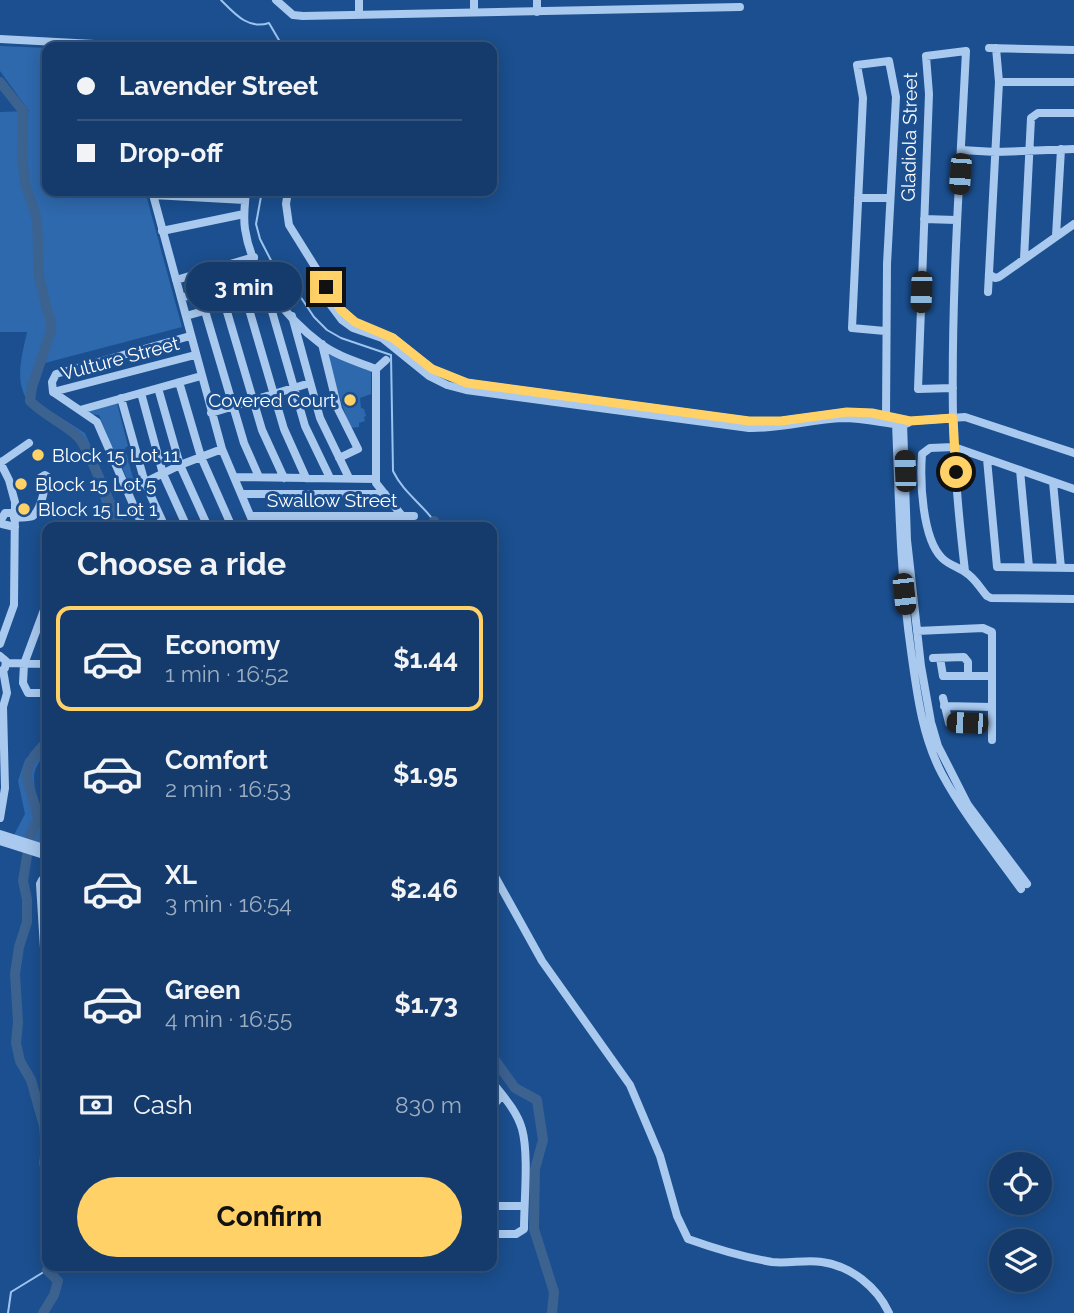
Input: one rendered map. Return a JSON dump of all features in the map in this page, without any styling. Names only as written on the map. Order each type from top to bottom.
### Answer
[{"type":"street","points":[[276,0],[298,16],[602,10],[662,4],[723,4],[740,7]]},
{"type":"street","points":[[359,0],[359,15]]},
{"type":"street","points":[[474,0],[474,11]]},
{"type":"street","points":[[537,0],[537,12]]},
{"type":"street","points":[[601,0],[602,10]]},
{"type":"street","points":[[0,39],[48,42]]},
{"type":"street","points":[[988,292],[999,82],[993,48],[1074,50]]},
{"type":"street","name":"Gladiola Street","points":[[953,388],[918,389],[929,93],[926,56],[966,51],[961,150]]},
{"type":"street","points":[[885,331],[852,328],[863,98],[857,65],[889,61],[896,97],[885,331],[886,418]]},
{"type":"street","points":[[999,82],[1074,82]]},
{"type":"street","points":[[1024,259],[1030,121],[1033,115],[1038,113],[1074,113]]},
{"type":"street","points":[[1056,236],[1060,149]]},
{"type":"street","points":[[965,571],[953,418],[956,220],[961,150],[996,152],[1074,149]]},
{"type":"street","points":[[153,196],[222,449],[253,522]]},
{"type":"street","points":[[246,196],[245,231],[269,293],[306,426],[330,478]]},
{"type":"street","points":[[283,196],[286,228],[336,314],[353,328],[382,338],[412,364],[447,385],[749,428],[782,427],[845,418],[886,418]]},
{"type":"street","points":[[287,196],[289,225],[341,310],[355,322],[385,333],[432,369],[450,378],[467,383],[749,421],[781,421],[831,412],[902,422],[965,417],[1074,453]]},
{"type":"street","points":[[858,198],[890,198]]},
{"type":"street","points":[[162,231],[244,214]]},
{"type":"street","name":"Gladiola Street","points":[[924,219],[956,220]]},
{"type":"street","points":[[989,274],[999,277],[1074,224]]},
{"type":"street","points":[[176,280],[254,257]]},
{"type":"street","points":[[181,298],[260,274]]},
{"type":"street","points":[[186,316],[269,293]]},
{"type":"street","points":[[269,293],[322,344],[376,369]]},
{"type":"street","points":[[246,299],[286,433],[306,478]]},
{"type":"street","points":[[225,305],[262,430],[285,478]]},
{"type":"street","points":[[205,311],[244,443],[259,477]]},
{"type":"street","points":[[292,316],[320,418],[349,478]]},
{"type":"street","points":[[141,522],[97,422],[53,392],[52,382],[56,374],[190,336]]},
{"type":"street","points":[[322,344],[338,409],[358,449],[339,458]]},
{"type":"street","name":"Vulture Street","points":[[53,392],[195,355]]},
{"type":"street","points":[[386,360],[376,369],[376,479],[377,485],[403,517]]},
{"type":"street","points":[[80,410],[201,376]]},
{"type":"street","points":[[179,382],[201,457],[230,522]]},
{"type":"street","points":[[211,413],[310,383]]},
{"type":"street","points":[[158,388],[180,465],[206,522]]},
{"type":"street","points":[[141,393],[163,474],[185,522]]},
{"type":"street","points":[[121,398],[145,483],[163,522]]},
{"type":"street","points":[[902,422],[907,540],[917,631],[935,748]]},
{"type":"street","points":[[902,422],[899,524],[908,632],[918,704],[935,748],[968,805],[1024,886]]},
{"type":"street","points":[[0,644],[1,634],[14,605],[15,527],[12,492],[0,463],[29,443]]},
{"type":"street","points":[[1074,489],[954,447],[930,448],[922,454],[926,523],[929,537],[942,558],[965,571],[991,598],[1074,599]]},
{"type":"street","points":[[127,491],[180,465],[222,449]]},
{"type":"street","points":[[988,459],[997,567],[1074,568]]},
{"type":"street","points":[[1020,470],[1029,567]]},
{"type":"street","points":[[235,477],[376,479]]},
{"type":"street","points":[[1054,482],[1061,568]]},
{"type":"street","points":[[15,527],[2,524],[5,513],[35,514],[44,488]]},
{"type":"street","points":[[242,494],[385,494]]},
{"type":"street","name":"Swallow Street","points":[[251,516],[414,516]]},
{"type":"street","points":[[42,616],[24,664],[24,689],[28,693],[42,693]]},
{"type":"street","points":[[917,631],[983,628],[991,630],[992,740]]},
{"type":"street","points":[[0,656],[5,659],[3,668],[7,693],[3,707],[0,803]]},
{"type":"street","points":[[968,676],[966,658],[936,658],[943,677],[992,676]]},
{"type":"street","points":[[3,668],[42,664]]},
{"type":"street","points":[[968,706],[967,726],[949,723],[943,702],[992,707]]},
{"type":"street","points":[[0,758],[5,799],[0,818]]},
{"type":"street","points":[[0,834],[12,842]]},
{"type":"street","points":[[0,841],[42,851]]},
{"type":"street","points":[[497,880],[542,961],[630,1085],[660,1156],[677,1216],[688,1239],[740,1257],[777,1263],[822,1262],[844,1269],[864,1280],[884,1301],[888,1313]]},
{"type":"street","points":[[497,1089],[515,1113],[522,1129],[524,1145],[524,1229],[522,1233],[497,1234]]},
{"type":"street","points":[[497,1102],[502,1095]]},
{"type":"street","points":[[497,1206],[524,1206]]},
{"type":"shaded area","points":[[0,46],[42,48],[42,196],[146,196],[182,327],[45,363],[33,400],[85,433],[124,522],[108,522],[89,467],[73,436],[46,419],[27,400],[22,390],[20,369],[27,332],[0,332],[0,112],[29,111],[0,71]]},
{"type":"shaded area","points":[[324,350],[371,371],[371,394],[360,398],[361,408],[366,416],[365,421],[359,423],[359,427],[350,428]]},
{"type":"shaded area","points":[[116,399],[128,446],[125,448],[133,478],[138,482],[125,486],[128,481],[115,451],[111,452],[99,415],[90,414],[85,408]]},
{"type":"shaded area","points":[[42,742],[42,756],[34,779],[42,811],[42,844],[14,835],[25,814],[18,781],[25,760]]},
{"type":"waterway","points":[[221,0],[236,15],[248,22],[261,25],[269,23],[280,42]]},
{"type":"waterway","points":[[0,82],[23,111],[22,157],[25,183],[37,219],[39,276],[51,321],[51,331],[32,387],[30,401],[78,437],[88,453],[116,522]]},
{"type":"waterway","points":[[261,196],[256,224],[260,239],[277,272],[298,293],[314,317],[327,330],[341,338],[391,355],[393,471],[434,521]]},
{"type":"waterway","points":[[42,748],[27,770],[38,818],[30,837],[23,881],[27,899],[27,922],[19,947],[15,974],[18,1022],[16,1043],[20,1061],[31,1080],[42,1119]]},
{"type":"waterway","points":[[497,1063],[515,1088],[537,1100],[543,1140],[535,1169],[534,1229],[554,1292],[552,1313]]},
{"type":"waterway","points":[[8,1313],[11,1292],[45,1271]]},
{"type":"waterway","points":[[43,1313],[54,1295],[58,1281],[48,1271]]},
{"type":"place","name":"Covered Court","points":[[350,400]]},
{"type":"place","name":"Block 15 Lot 11","points":[[38,455]]},
{"type":"place","name":"Block 15 Lot 5","points":[[21,484]]},
{"type":"place","name":"Block 15 Lot 1","points":[[24,509]]},
{"type":"route","points":[[326,287],[341,310],[355,322],[378,329],[432,369],[467,383],[749,421],[781,421],[831,412],[872,413],[910,421],[953,418],[956,472]]}]
